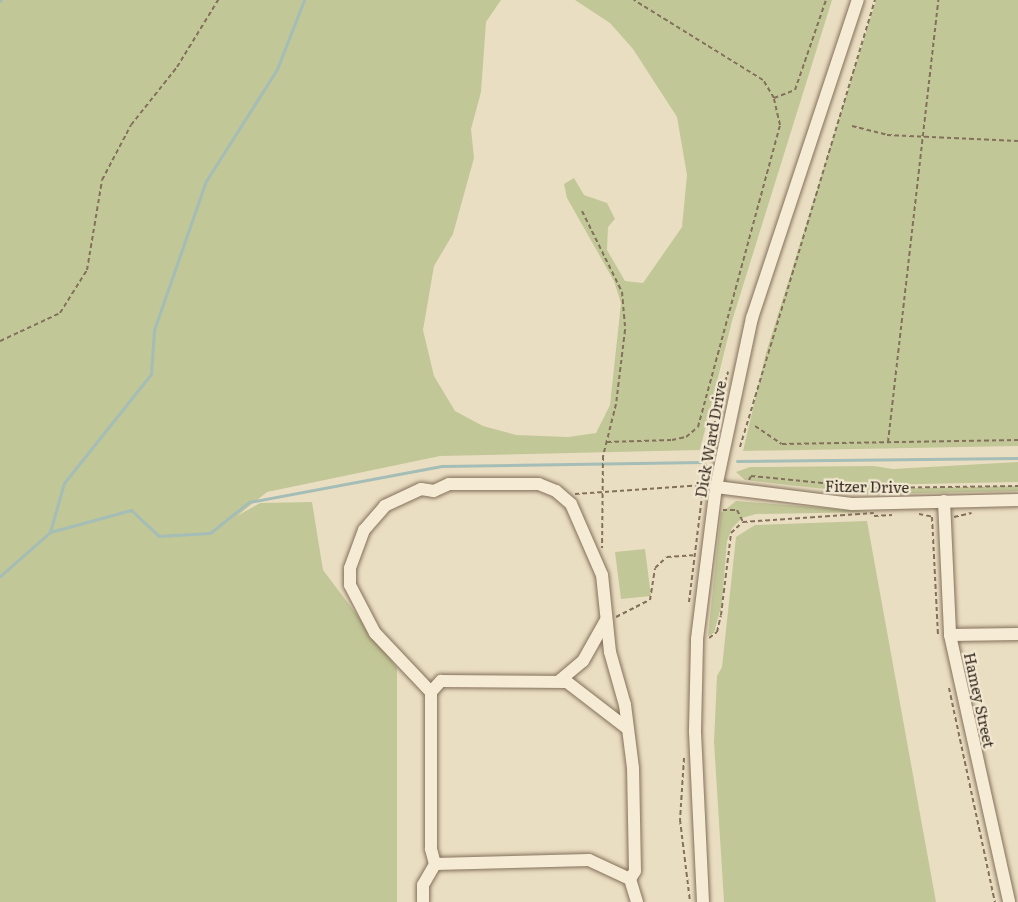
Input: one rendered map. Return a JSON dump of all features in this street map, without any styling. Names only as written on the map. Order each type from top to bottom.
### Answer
[{"type":"street","name":"Dick Ward Drive","points":[[703,902],[695,730],[698,638],[720,462],[752,318],[858,0]]},
{"type":"street","points":[[431,693],[375,633],[350,585],[350,568],[364,530],[385,506],[421,489],[434,491],[448,484],[539,484],[564,498],[589,539],[602,575],[605,621],[628,729],[633,768],[635,871],[630,879]]},
{"type":"street","name":"Fitzer Drive","points":[[716,487],[785,498],[873,503],[1018,500]]},
{"type":"street","name":"Hamey Street","points":[[944,501],[950,634],[1009,902]]},
{"type":"street","points":[[559,681],[583,661],[605,621]]},
{"type":"street","points":[[950,634],[1018,634]]},
{"type":"street","points":[[423,902],[423,885],[435,864],[431,849],[431,693],[441,681],[559,681],[573,684],[628,729]]},
{"type":"street","points":[[435,864],[589,860],[630,879],[637,902]]},
{"type":"path","points":[[0,341],[60,313],[87,270],[102,180],[131,125],[177,67],[218,0]]},
{"type":"path","points":[[607,442],[672,440],[686,437],[698,427],[780,125],[774,98],[763,80],[634,0]]},
{"type":"path","points":[[774,98],[795,90],[826,0]]},
{"type":"path","points":[[740,447],[875,0]]},
{"type":"path","points":[[888,442],[938,0]]},
{"type":"path","points":[[852,126],[887,135],[1018,141]]},
{"type":"path","points":[[582,211],[622,292],[625,330],[603,460],[602,551]]},
{"type":"path","points":[[755,426],[782,444],[1018,440]]},
{"type":"path","points":[[705,467],[706,457]]},
{"type":"path","points":[[749,480],[751,476],[873,488],[1018,486]]},
{"type":"path","points":[[564,498],[571,494],[702,485]]},
{"type":"path","points":[[698,638],[713,638],[717,632],[731,533],[743,522],[874,516],[873,488]]},
{"type":"path","points":[[737,510],[740,504]]},
{"type":"path","points":[[723,510],[737,510]]},
{"type":"path","points":[[737,510],[743,522]]},
{"type":"path","points":[[605,621],[629,614],[650,600],[656,568],[667,557],[693,555]]},
{"type":"green space","points":[[0,0],[501,0],[486,22],[481,92],[471,129],[474,158],[453,234],[434,266],[423,330],[434,376],[455,411],[483,426],[516,435],[568,437],[596,433],[610,405],[621,303],[614,281],[567,198],[564,184],[574,178],[584,195],[607,203],[615,219],[608,227],[607,250],[625,281],[643,283],[682,227],[687,175],[677,117],[633,49],[610,23],[575,0],[832,0],[732,321],[700,450],[440,456],[267,492],[237,516],[260,503],[312,502],[323,570],[397,668],[397,902],[0,902]]},
{"type":"green space","points":[[876,0],[1018,0],[1018,446],[743,451],[766,353]]},
{"type":"green space","points":[[1018,462],[1018,482],[872,485],[870,494],[745,480],[736,472],[750,467],[874,466],[893,469]]},
{"type":"green space","points":[[1018,486],[1018,491],[875,494],[875,489]]},
{"type":"green space","points":[[736,501],[871,512],[756,514],[742,518],[732,528],[727,541],[722,603],[714,633],[708,636],[721,513]]},
{"type":"green space","points":[[867,521],[936,902],[724,902],[714,742],[717,676],[722,667],[736,537],[755,525]]},
{"type":"green space","points":[[645,549],[651,596],[621,599],[615,552]]},
{"type":"waterway","points":[[0,576],[50,532],[64,483],[151,374],[154,330],[206,181],[277,69],[304,0]]},
{"type":"waterway","points":[[737,461],[1018,458]]},
{"type":"waterway","points":[[50,532],[131,510],[159,536],[210,533],[249,502],[442,466],[702,462]]}]
